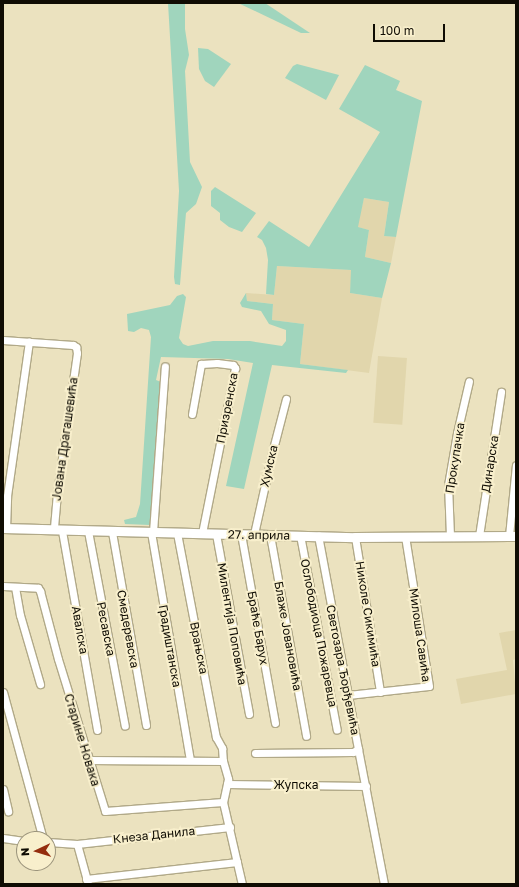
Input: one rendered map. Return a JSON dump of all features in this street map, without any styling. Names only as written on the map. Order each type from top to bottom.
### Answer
[{"type":"main road","name":"27. априла","points":[[4,528],[112,532],[318,536],[513,536]]},
{"type":"street","points":[[3,340],[29,342],[4,528]]},
{"type":"street","name":"Јована Драгашевића","points":[[29,342],[73,345],[76,347],[77,353],[57,492],[58,530]]},
{"type":"street","name":"Призренска","points":[[192,414],[201,364],[217,363],[233,365],[236,368],[202,533]]},
{"type":"street","name":"Градиштанска","points":[[165,366],[152,532],[190,760]]},
{"type":"street","name":"Прокупачка","points":[[450,536],[448,485],[457,434],[469,381]]},
{"type":"street","name":"Динарска","points":[[479,536],[501,392]]},
{"type":"street","name":"Хумска","points":[[254,534],[286,399]]},
{"type":"street","points":[[513,536],[516,465]]},
{"type":"street","name":"Авалска","points":[[58,530],[97,730]]},
{"type":"street","name":"Ресавска","points":[[88,531],[125,726]]},
{"type":"street","name":"Смедеревска","points":[[112,532],[146,726]]},
{"type":"street","name":"Врањска","points":[[177,533],[216,737],[222,748],[223,761],[227,771],[227,784],[224,802]]},
{"type":"street","name":"Милентија Поповића","points":[[216,534],[249,714]]},
{"type":"street","name":"Браће Барух","points":[[241,534],[275,723]]},
{"type":"street","name":"Блаже Јовановића","points":[[270,535],[306,736]]},
{"type":"street","name":"Ослободиоца Пожаревца","points":[[300,535],[337,730]]},
{"type":"street","name":"Светозара Ђорђевића","points":[[255,753],[353,752],[358,749],[318,536]]},
{"type":"street","name":"Николе Сикимића","points":[[355,536],[380,692]]},
{"type":"street","name":"Милоша Савића","points":[[380,692],[430,686],[405,536]]},
{"type":"street","name":"Старине Новака","points":[[3,586],[38,588],[40,591],[88,760],[105,811],[224,802]]},
{"type":"street","points":[[15,587],[20,615],[40,684]]},
{"type":"street","points":[[3,692],[41,831]]},
{"type":"street","points":[[348,695],[380,692]]},
{"type":"street","points":[[358,749],[384,884]]},
{"type":"street","points":[[88,760],[223,761]]},
{"type":"street","name":"Жупска","points":[[227,784],[366,786]]},
{"type":"street","points":[[3,788],[8,811]]},
{"type":"street","points":[[224,802],[242,884]]},
{"type":"street","name":"Кнеза Данила","points":[[56,843],[77,844],[230,827]]},
{"type":"street","points":[[3,838],[16,840]]},
{"type":"street","points":[[77,844],[87,881],[237,862]]},
{"type":"shaded area","points":[[364,198],[389,202],[384,236],[396,237],[391,263],[365,257],[369,230],[357,227]]},
{"type":"shaded area","points":[[277,266],[352,270],[350,293],[382,298],[369,373],[300,364],[304,324],[272,320],[273,304],[247,301],[246,293],[274,295]]},
{"type":"shaded area","points":[[378,356],[407,358],[402,425],[373,423]]},
{"type":"shaded area","points":[[516,630],[516,659],[513,660],[516,694],[461,704],[456,679],[507,670],[499,633]]},
{"type":"green space","points":[[168,3],[185,3],[185,29],[189,55],[185,71],[190,162],[202,187],[196,204],[186,213],[180,285],[175,284],[174,277],[179,191]]},
{"type":"green space","points":[[238,3],[265,3],[310,33],[301,33]]},
{"type":"green space","points":[[198,48],[208,49],[231,64],[214,87],[205,81],[199,69]]},
{"type":"green space","points":[[297,64],[339,75],[326,100],[285,78],[293,66]]},
{"type":"green space","points":[[365,65],[400,81],[396,90],[422,101],[396,237],[384,236],[389,202],[364,198],[358,227],[369,230],[365,257],[391,263],[382,298],[350,293],[351,270],[277,266],[274,295],[266,294],[268,260],[266,248],[262,240],[257,237],[269,221],[309,247],[380,132],[339,109]]},
{"type":"green space","points":[[215,187],[256,213],[242,232],[229,227],[220,220],[220,213],[211,206],[211,191]]},
{"type":"green space","points":[[246,293],[247,301],[273,304],[272,320],[304,324],[300,364],[348,370],[346,373],[272,365],[244,489],[226,486],[253,363],[228,359],[161,357],[156,380],[161,382],[150,525],[125,524],[124,520],[136,517],[140,504],[151,337],[149,330],[141,328],[134,332],[128,331],[127,314],[170,305],[177,296],[183,294],[186,297],[179,338],[183,344],[188,346],[213,341],[250,341],[282,346],[286,341],[286,330],[269,324],[261,311],[242,307],[240,303]]}]
